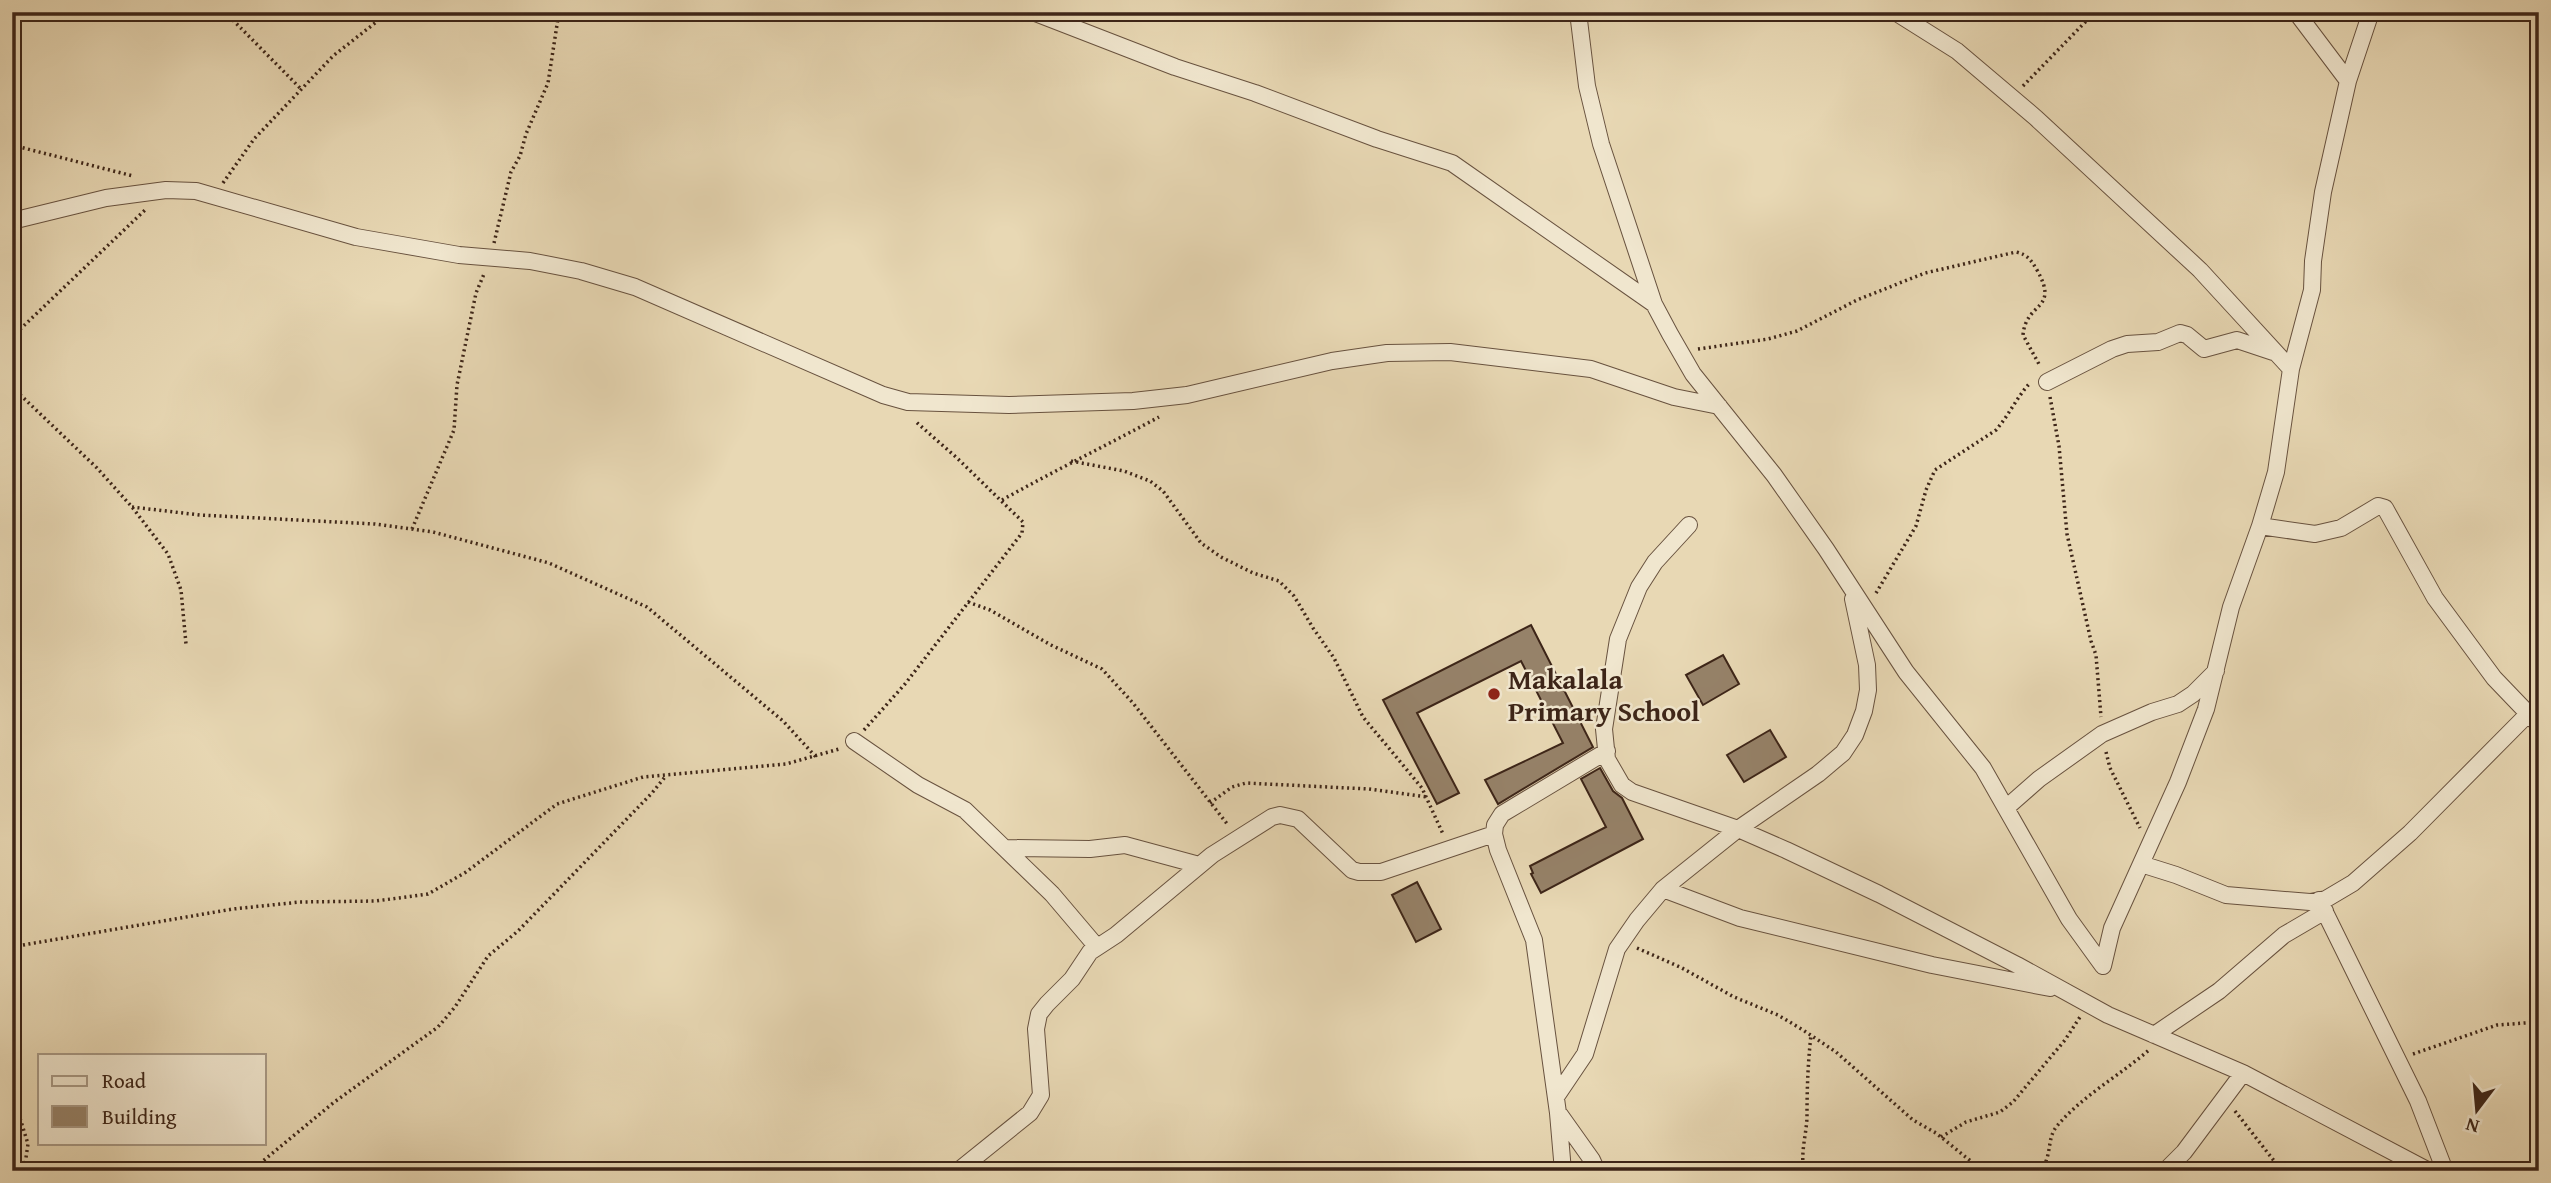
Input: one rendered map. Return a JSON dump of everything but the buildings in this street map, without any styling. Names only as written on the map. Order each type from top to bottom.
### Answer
[{"type":"street","points":[[1033,12],[1377,139],[1452,163],[1654,304]]},
{"type":"street","points":[[1578,12],[1587,86],[1601,144],[1654,304],[1680,352],[1693,374],[1774,475],[1906,672],[1983,768],[2069,919],[2103,966],[2112,928],[2178,782],[2206,709],[2231,607],[2276,472],[2291,369],[2312,290],[2323,192],[2348,81],[2371,12]]},
{"type":"street","points":[[1895,12],[1957,51],[2012,97],[2200,270],[2291,369]]},
{"type":"street","points":[[2296,12],[2348,81]]},
{"type":"street","points":[[12,221],[106,198],[166,190],[196,191],[356,237],[459,255],[530,261],[582,271],[635,287],[883,395],[908,402],[1009,405],[1133,401],[1187,395],[1332,361],[1387,353],[1450,352],[1591,369],[1674,397],[1718,406]]},
{"type":"street","points":[[2044,376],[2127,344],[2158,341],[2180,332],[2204,349],[2237,340],[2276,353]]},
{"type":"street","points":[[2158,1036],[2219,991],[2322,906],[2326,899],[2353,883],[2534,719],[2494,678],[2435,598],[2385,508],[2378,506],[2342,528],[2315,534],[2260,526]]},
{"type":"street","points":[[1689,525],[1655,562],[1639,587],[1618,639],[1604,729],[1608,759],[1622,785],[1632,792],[1738,830],[1879,894],[2108,1015],[2243,1073],[2429,1171]]},
{"type":"street","points":[[1557,1105],[1585,1054],[1610,969],[1622,942],[1637,920],[1663,889],[1738,830],[1818,774],[1843,752],[1855,735],[1868,690],[1867,665],[1850,587]]},
{"type":"street","points":[[2006,808],[2039,779],[2102,734],[2152,712],[2178,704],[2193,694],[2217,669]]},
{"type":"street","points":[[854,741],[918,785],[965,810],[1052,894],[1097,947]]},
{"type":"street","points":[[1563,1171],[1557,1105],[1534,940],[1494,834],[1495,825],[1502,814],[1606,751]]},
{"type":"street","points":[[958,1171],[1030,1113],[1038,1103],[1042,1082],[1037,1029],[1039,1014],[1072,979],[1090,952],[1116,935],[1199,865],[1238,838],[1280,815],[1298,818],[1345,864],[1359,873],[1381,872],[1494,834]]},
{"type":"street","points":[[1006,848],[1090,849],[1125,845],[1199,865]]},
{"type":"street","points":[[2141,864],[2226,895],[2301,901],[2322,906]]},
{"type":"street","points":[[1663,889],[1740,918],[1932,965],[2067,992]]},
{"type":"street","points":[[2322,906],[2418,1101],[2445,1171]]},
{"type":"street","points":[[2165,1171],[2184,1152],[2243,1073]]},
{"type":"street","points":[[1557,1105],[1597,1171]]},
{"type":"path","points":[[225,12],[302,89]]},
{"type":"path","points":[[214,196],[254,139],[333,56],[389,12]]},
{"type":"path","points":[[412,529],[454,430],[457,385],[476,293],[491,258],[510,172],[520,156],[526,134],[548,83],[559,12]]},
{"type":"path","points":[[2012,97],[2095,12]]},
{"type":"path","points":[[12,145],[133,176]]},
{"type":"path","points":[[12,337],[166,190]]},
{"type":"path","points":[[1680,352],[1787,334],[1857,300],[1925,273],[2016,252],[2031,258],[2047,294],[2026,321],[2023,335],[2044,376],[2059,446],[2067,534],[2096,655],[2102,734],[2110,768],[2149,845]]},
{"type":"path","points":[[1867,614],[1882,580],[1916,526],[1931,476],[1954,455],[1996,430],[2004,422],[2018,396],[2044,376]]},
{"type":"path","points":[[12,387],[97,468],[132,507],[168,554],[181,590],[186,644]]},
{"type":"path","points":[[12,945],[233,909],[300,902],[376,901],[428,894],[466,873],[556,804],[643,777],[786,764],[845,747],[854,741],[905,684],[1022,533],[1024,526],[1002,500],[910,416]]},
{"type":"path","points":[[1002,500],[1160,416]]},
{"type":"path","points":[[1071,461],[1124,471],[1150,481],[1163,491],[1201,543],[1232,563],[1279,582],[1294,596],[1334,658],[1363,717],[1422,788],[1450,849]]},
{"type":"path","points":[[132,507],[200,515],[375,524],[432,532],[549,563],[648,607],[783,721],[816,757]]},
{"type":"path","points":[[968,602],[990,610],[1051,645],[1102,669],[1133,703],[1238,838]]},
{"type":"path","points":[[251,1171],[333,1103],[438,1027],[455,1007],[488,956],[518,930],[666,776]]},
{"type":"path","points":[[1210,803],[1232,787],[1246,783],[1369,789],[1427,797]]},
{"type":"path","points":[[1622,942],[1682,968],[1734,997],[1778,1015],[1811,1035],[1856,1068],[1913,1120],[1941,1137],[1983,1171]]},
{"type":"path","points":[[1941,1137],[1966,1122],[2000,1112],[2013,1102],[2064,1040],[2089,1004]]},
{"type":"path","points":[[2397,1060],[2497,1025],[2539,1022]]},
{"type":"path","points":[[1804,1171],[1803,1154],[1808,1116],[1807,1071],[1811,1035]]},
{"type":"path","points":[[2040,1171],[2048,1159],[2054,1129],[2103,1085],[2133,1064],[2158,1036]]},
{"type":"path","points":[[12,1092],[28,1144],[24,1171]]},
{"type":"path","points":[[2225,1098],[2282,1171]]},
{"type":"place","name":"Makalala Primary School","points":[[1494,694]]}]
